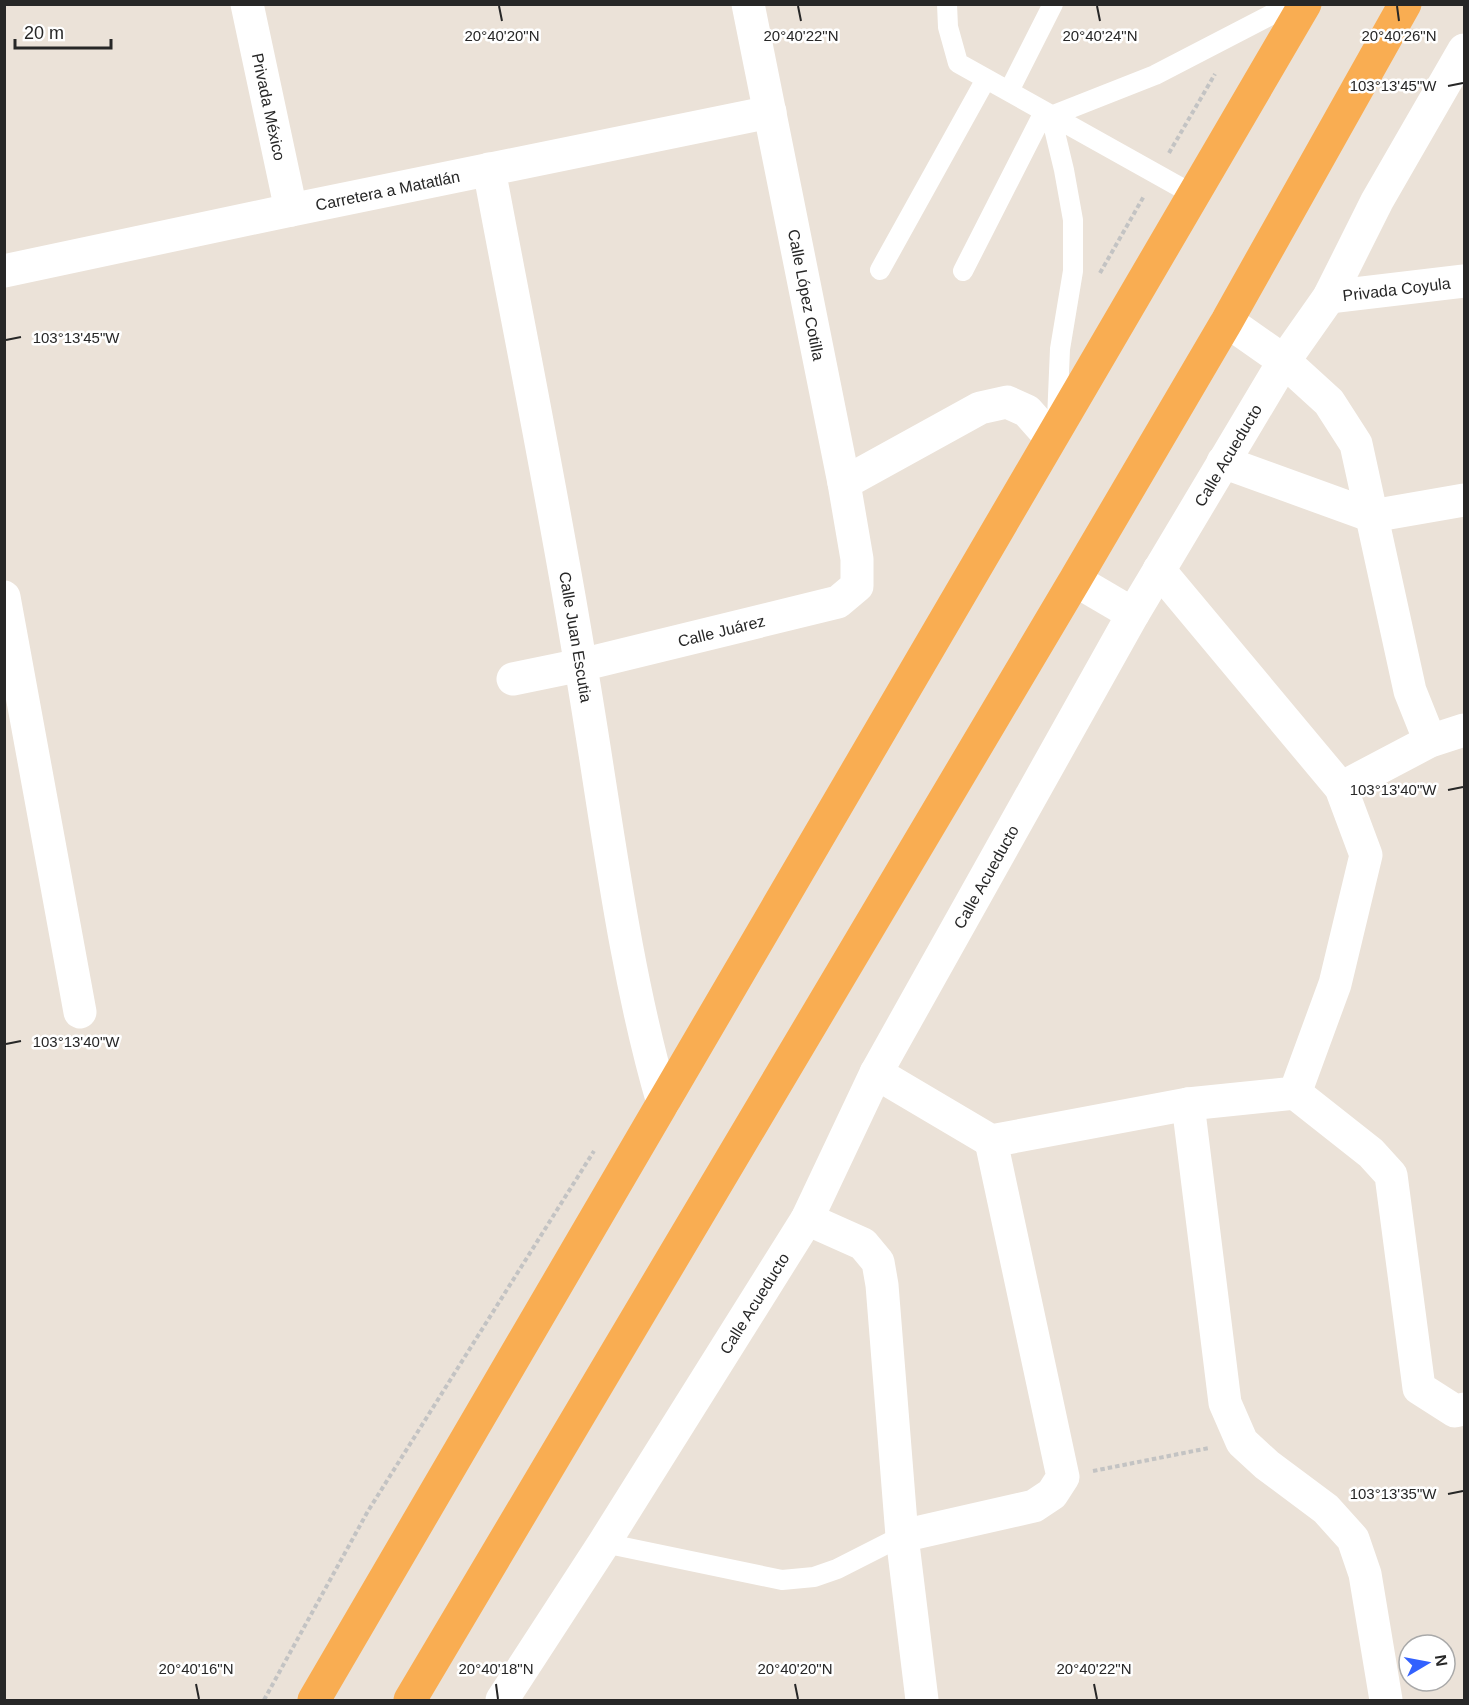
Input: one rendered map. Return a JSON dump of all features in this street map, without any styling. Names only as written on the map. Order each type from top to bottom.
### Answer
[{"type":"highway","points":[[314,1701],[1305,4]]},
{"type":"highway","points":[[410,1701],[1227,321],[1405,4]]},
{"type":"street","name":"Privada México","points":[[247,4],[291,210]]},
{"type":"street","name":"Calle López Cotilla","points":[[748,4],[844,483],[857,559],[857,586]]},
{"type":"street","name":"Calle Acueducto","points":[[502,1701],[807,1220],[876,1074],[1133,614],[1284,361],[1329,297],[1377,201],[1464,50]]},
{"type":"street","name":"Carretera a Matatlán","points":[[4,271],[770,112]]},
{"type":"street","name":"Calle Juan Escutia","points":[[489,169],[581,665],[621,913],[650,1060],[663,1103]]},
{"type":"street","name":"Privada Coyula","points":[[1329,297],[1464,281]]},
{"type":"street","points":[[1227,321],[1284,361],[1329,402],[1356,444],[1410,691],[1430,741]]},
{"type":"street","points":[[844,483],[980,408],[1007,402],[1027,411],[1054,433]]},
{"type":"street","points":[[1224,462],[1372,516],[1464,500]]},
{"type":"street","points":[[1159,570],[1341,788],[1366,855],[1335,984],[1295,1093]]},
{"type":"street","points":[[1075,580],[1133,614]]},
{"type":"street","name":"Calle Juárez","points":[[513,679],[581,665],[838,602],[857,586]]},
{"type":"street","points":[[4,597],[80,1011]]},
{"type":"street","points":[[1341,788],[1430,741],[1464,730]]},
{"type":"street","points":[[876,1074],[992,1141],[1188,1104],[1295,1093],[1371,1153],[1391,1175],[1419,1388],[1455,1411],[1464,1409]]},
{"type":"street","points":[[1188,1104],[1225,1403],[1242,1442],[1267,1465],[1326,1509],[1353,1539],[1365,1574],[1386,1701]]},
{"type":"street","points":[[902,1536],[1034,1506],[1052,1494],[1063,1477],[992,1141]]},
{"type":"street","points":[[807,1220],[862,1244],[878,1262],[882,1285],[902,1536],[922,1701]]},
{"type":"lane","points":[[947,4],[948,27],[958,63],[1194,195]]},
{"type":"lane","points":[[1010,91],[1053,4]]},
{"type":"lane","points":[[963,271],[1048,114],[1155,75],[1292,4]]},
{"type":"lane","points":[[880,270],[986,79]]},
{"type":"lane","points":[[1048,114],[1064,170],[1072,220],[1073,271],[1060,348],[1054,433]]},
{"type":"lane","points":[[604,1542],[782,1580],[814,1577],[837,1569],[902,1536]]},
{"type":"path","points":[[1063,1477],[1242,1442]]}]
